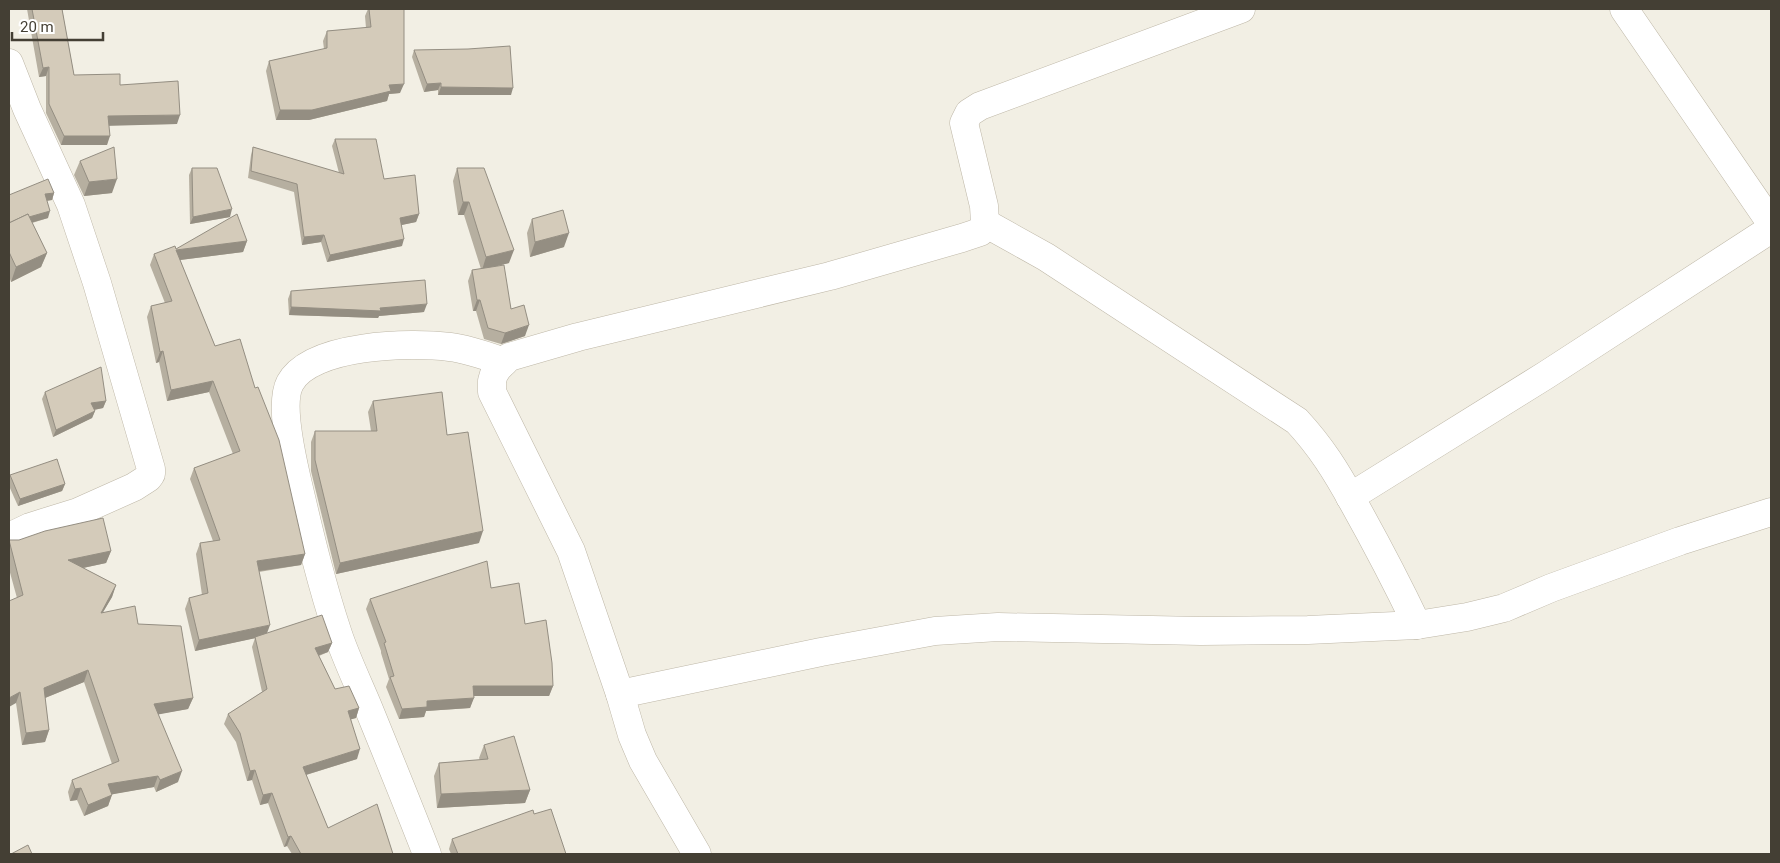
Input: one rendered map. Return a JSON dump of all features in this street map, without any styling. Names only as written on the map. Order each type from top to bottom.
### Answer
[{"type":"street","points":[[697,854],[643,761],[632,735],[620,694],[571,551],[492,392],[494,374],[509,357],[578,337],[830,276],[980,232],[985,222],[984,206],[964,123],[969,113],[980,106],[1242,9]]},
{"type":"street","points":[[1624,9],[1771,223]]},
{"type":"street","points":[[9,63],[27,109],[71,205],[97,283],[151,474],[134,487],[78,512],[30,527],[9,537]]},
{"type":"street","points":[[985,222],[1046,257],[1297,421],[1321,448],[1334,467],[1376,541],[1417,625]]},
{"type":"street","points":[[1350,497],[1546,375],[1771,229]]},
{"type":"street","points":[[427,854],[338,635],[317,566],[290,446],[286,401],[290,384],[298,374],[311,364],[341,352],[393,346],[422,345],[451,347],[504,362]]},
{"type":"street","points":[[620,694],[821,652],[935,631],[998,627],[1201,631],[1299,630],[1417,625],[1467,617],[1504,608],[1551,588],[1680,540],[1771,512]]},
{"type":"building","points":[[32,9],[62,9],[74,75],[120,74],[120,85],[178,81],[180,115],[108,116],[110,136],[64,136],[49,104],[49,67],[43,68]]},
{"type":"building","points":[[369,9],[404,9],[404,84],[389,85],[391,91],[312,110],[280,110],[269,61],[327,48],[327,31],[371,27]]},
{"type":"building","points":[[510,46],[513,88],[441,87],[441,83],[427,84],[414,50],[468,49]]},
{"type":"building","points":[[335,139],[376,139],[384,179],[415,175],[419,214],[400,218],[404,239],[330,255],[324,235],[304,237],[297,184],[251,171],[253,147],[344,174]]},
{"type":"building","points":[[114,147],[117,179],[89,182],[80,161]]},
{"type":"building","points":[[192,168],[217,168],[232,209],[193,217]]},
{"type":"building","points":[[457,168],[484,168],[514,250],[486,257],[469,202],[463,202]]},
{"type":"building","points":[[48,179],[54,193],[45,194],[50,211],[29,217],[28,214],[9,223],[9,195]]},
{"type":"building","points":[[563,210],[569,233],[535,242],[532,219]]},
{"type":"building","points":[[28,214],[47,253],[16,267],[9,252],[9,223]]},
{"type":"building","points":[[237,214],[247,241],[176,250],[215,346],[240,339],[255,388],[258,387],[279,440],[305,554],[257,561],[270,625],[199,640],[189,598],[208,593],[200,543],[220,540],[194,468],[240,451],[213,381],[171,390],[163,351],[160,352],[151,306],[172,301],[154,254],[175,246],[176,249]]},
{"type":"building","points":[[504,265],[511,309],[524,305],[529,325],[505,333],[488,328],[480,300],[477,300],[472,270]]},
{"type":"building","points":[[425,280],[427,304],[380,308],[381,311],[291,307],[291,291]]},
{"type":"building","points":[[101,367],[106,401],[91,403],[95,411],[56,430],[45,392]]},
{"type":"building","points":[[442,392],[447,435],[468,432],[483,531],[340,563],[315,460],[315,431],[377,431],[373,401]]},
{"type":"building","points":[[57,459],[65,484],[20,499],[10,475]]},
{"type":"building","points":[[103,518],[111,551],[68,560],[116,585],[101,613],[135,606],[138,624],[181,626],[193,698],[154,704],[182,771],[160,780],[158,776],[108,784],[112,795],[88,805],[81,788],[75,789],[72,780],[119,761],[88,670],[44,688],[49,730],[26,733],[20,692],[9,698],[9,601],[23,595],[9,540],[19,540],[45,531]]},
{"type":"building","points":[[487,561],[491,588],[519,583],[525,624],[546,620],[553,686],[473,686],[474,698],[427,701],[427,707],[402,709],[390,677],[394,676],[384,643],[386,642],[370,599]]},
{"type":"building","points":[[322,615],[332,643],[315,648],[335,689],[349,686],[359,708],[348,711],[360,749],[303,767],[328,828],[377,804],[393,854],[301,854],[291,836],[288,837],[272,793],[263,795],[255,770],[250,771],[240,733],[228,714],[267,689],[255,637]]},
{"type":"building","points":[[514,736],[530,790],[441,794],[439,763],[488,759],[484,745]]},
{"type":"building","points":[[551,809],[566,854],[458,854],[452,839],[533,810],[534,814]]},
{"type":"building","points":[[28,845],[32,854],[11,854]]}]
